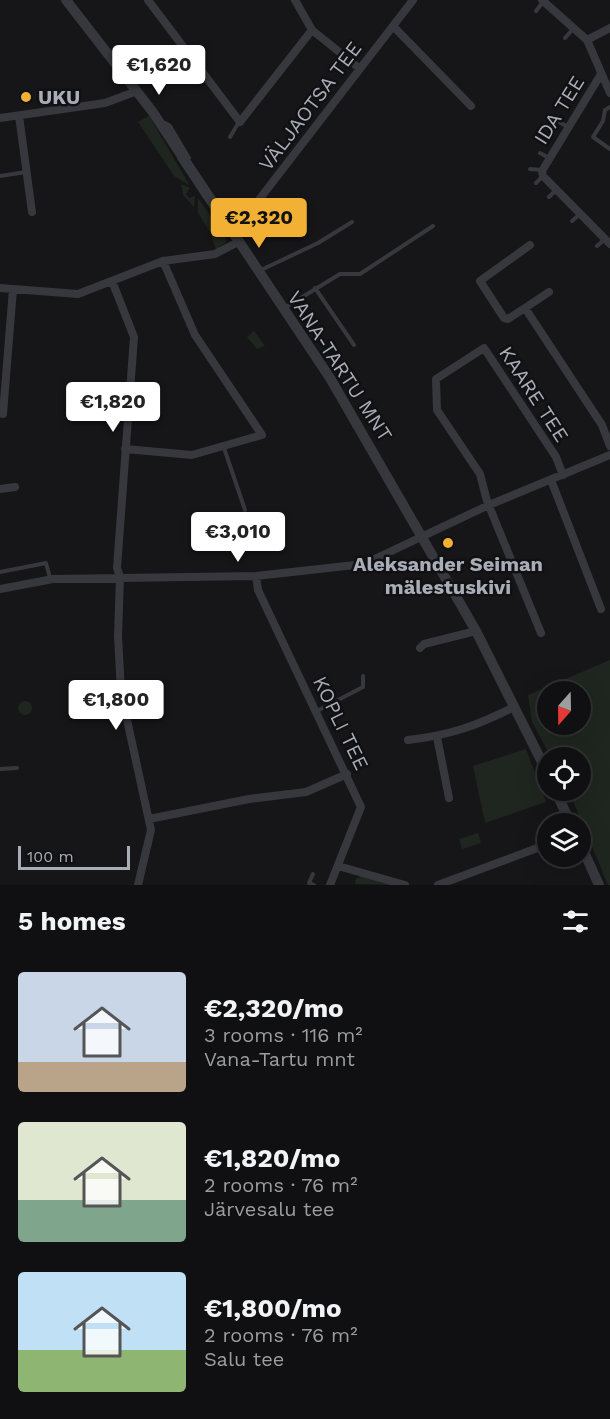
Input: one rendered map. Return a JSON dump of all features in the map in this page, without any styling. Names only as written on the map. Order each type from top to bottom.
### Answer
[{"type":"street","points":[[148,0],[240,122],[312,30]]},
{"type":"street","points":[[295,0],[312,30],[359,68]]},
{"type":"street","name":"VÄLJAOTSA TEE","points":[[228,227],[248,214],[413,0]]},
{"type":"street","name":"VANA-TARTU MNT","points":[[70,1],[156,117],[362,430],[476,630],[537,752]]},
{"type":"street","points":[[543,1],[587,40],[610,93]]},
{"type":"street","points":[[393,26],[471,106]]},
{"type":"street","points":[[587,40],[610,28]]},
{"type":"street","name":"IDA TEE","points":[[602,74],[568,127],[544,156],[543,173],[608,242]]},
{"type":"street","points":[[0,118],[105,103],[137,91]]},
{"type":"street","points":[[19,116],[32,212]]},
{"type":"street","points":[[0,288],[78,294],[163,261],[215,254],[238,242]]},
{"type":"street","points":[[530,246],[480,281],[504,318],[508,319],[549,292]]},
{"type":"street","points":[[125,449],[192,455],[262,435],[195,335],[163,261]]},
{"type":"street","points":[[112,281],[134,337],[117,568],[120,577],[118,636],[121,692],[151,836],[138,885]]},
{"type":"street","points":[[3,414],[13,289]]},
{"type":"street","points":[[525,308],[602,425],[610,446]]},
{"type":"street","name":"KAARE TEE","points":[[489,505],[480,474],[436,410],[435,395],[436,379],[484,348],[556,457],[563,475]]},
{"type":"street","points":[[1,586],[50,579],[256,576],[364,564],[489,505],[610,455]]},
{"type":"street","points":[[551,480],[601,609]]},
{"type":"street","points":[[0,489],[15,487]]},
{"type":"street","points":[[489,505],[541,633]]},
{"type":"street","name":"KOPLI TEE","points":[[256,576],[258,590],[361,807],[330,885]]},
{"type":"street","points":[[420,648],[424,644],[476,630]]},
{"type":"street","points":[[408,740],[436,737],[478,725],[514,707]]},
{"type":"street","points":[[436,737],[449,798]]},
{"type":"street","points":[[148,819],[249,798],[306,792],[347,774]]},
{"type":"street","points":[[438,885],[456,882],[537,849]]},
{"type":"street","points":[[339,866],[353,875],[405,885]]},
{"type":"street","points":[[591,867],[599,885]]},
{"type":"lane","points":[[536,11],[543,1]]},
{"type":"lane","points":[[565,38],[573,29]]},
{"type":"lane","points":[[610,107],[605,110],[603,121],[593,136],[610,149]]},
{"type":"lane","points":[[156,117],[170,126],[185,150],[201,187]]},
{"type":"lane","points":[[230,136],[240,122]]},
{"type":"lane","points":[[559,122],[568,127]]},
{"type":"lane","points":[[173,143],[181,165],[209,207],[228,227]]},
{"type":"lane","points":[[530,169],[543,173],[536,183]]},
{"type":"lane","points":[[0,176],[27,172]]},
{"type":"lane","points":[[549,197],[556,187]]},
{"type":"lane","points":[[572,221],[580,213]]},
{"type":"lane","points":[[257,272],[318,243],[352,222]]},
{"type":"lane","points":[[283,309],[340,274],[360,274],[434,226]]},
{"type":"lane","points":[[597,246],[608,242]]},
{"type":"lane","points":[[315,288],[354,345]]},
{"type":"lane","points":[[224,447],[245,510]]},
{"type":"lane","points":[[0,572],[46,563],[50,579]]},
{"type":"lane","points":[[316,711],[363,687],[363,676]]},
{"type":"lane","points":[[0,769],[17,768]]},
{"type":"lane","points":[[313,874],[309,883],[314,885]]},
{"type":"shaded area","points":[[149,116],[189,185],[174,176],[138,122]]},
{"type":"shaded area","points":[[181,184],[190,188],[186,194],[189,198],[195,196],[194,207],[183,195]]},
{"type":"shaded area","points":[[198,198],[226,238],[226,242],[216,250],[211,234],[198,213]]},
{"type":"shaded area","points":[[254,331],[265,346],[257,349],[247,337]]},
{"type":"shaded area","points":[[610,660],[610,885],[608,885],[591,844],[591,813],[578,813],[573,801],[591,801],[591,747],[546,747],[539,735],[591,735],[591,681],[561,681]]},
{"type":"shaded area","points":[[537,691],[537,731],[532,722],[528,695]]},
{"type":"shaded area","points":[[25,701],[30,703],[32,708],[30,713],[25,715],[20,713],[18,708],[20,703]]},
{"type":"shaded area","points":[[526,749],[537,778],[537,801],[546,802],[485,823],[473,766]]},
{"type":"shaded area","points":[[478,833],[481,843],[462,849],[459,839]]},
{"type":"shaded area","points":[[361,876],[394,885],[355,884],[356,879]]},
{"type":"place","name":"UKU","points":[[26,97]]},
{"type":"place","name":"Aleksander Seiman mälestuskivi","points":[[448,543]]}]
